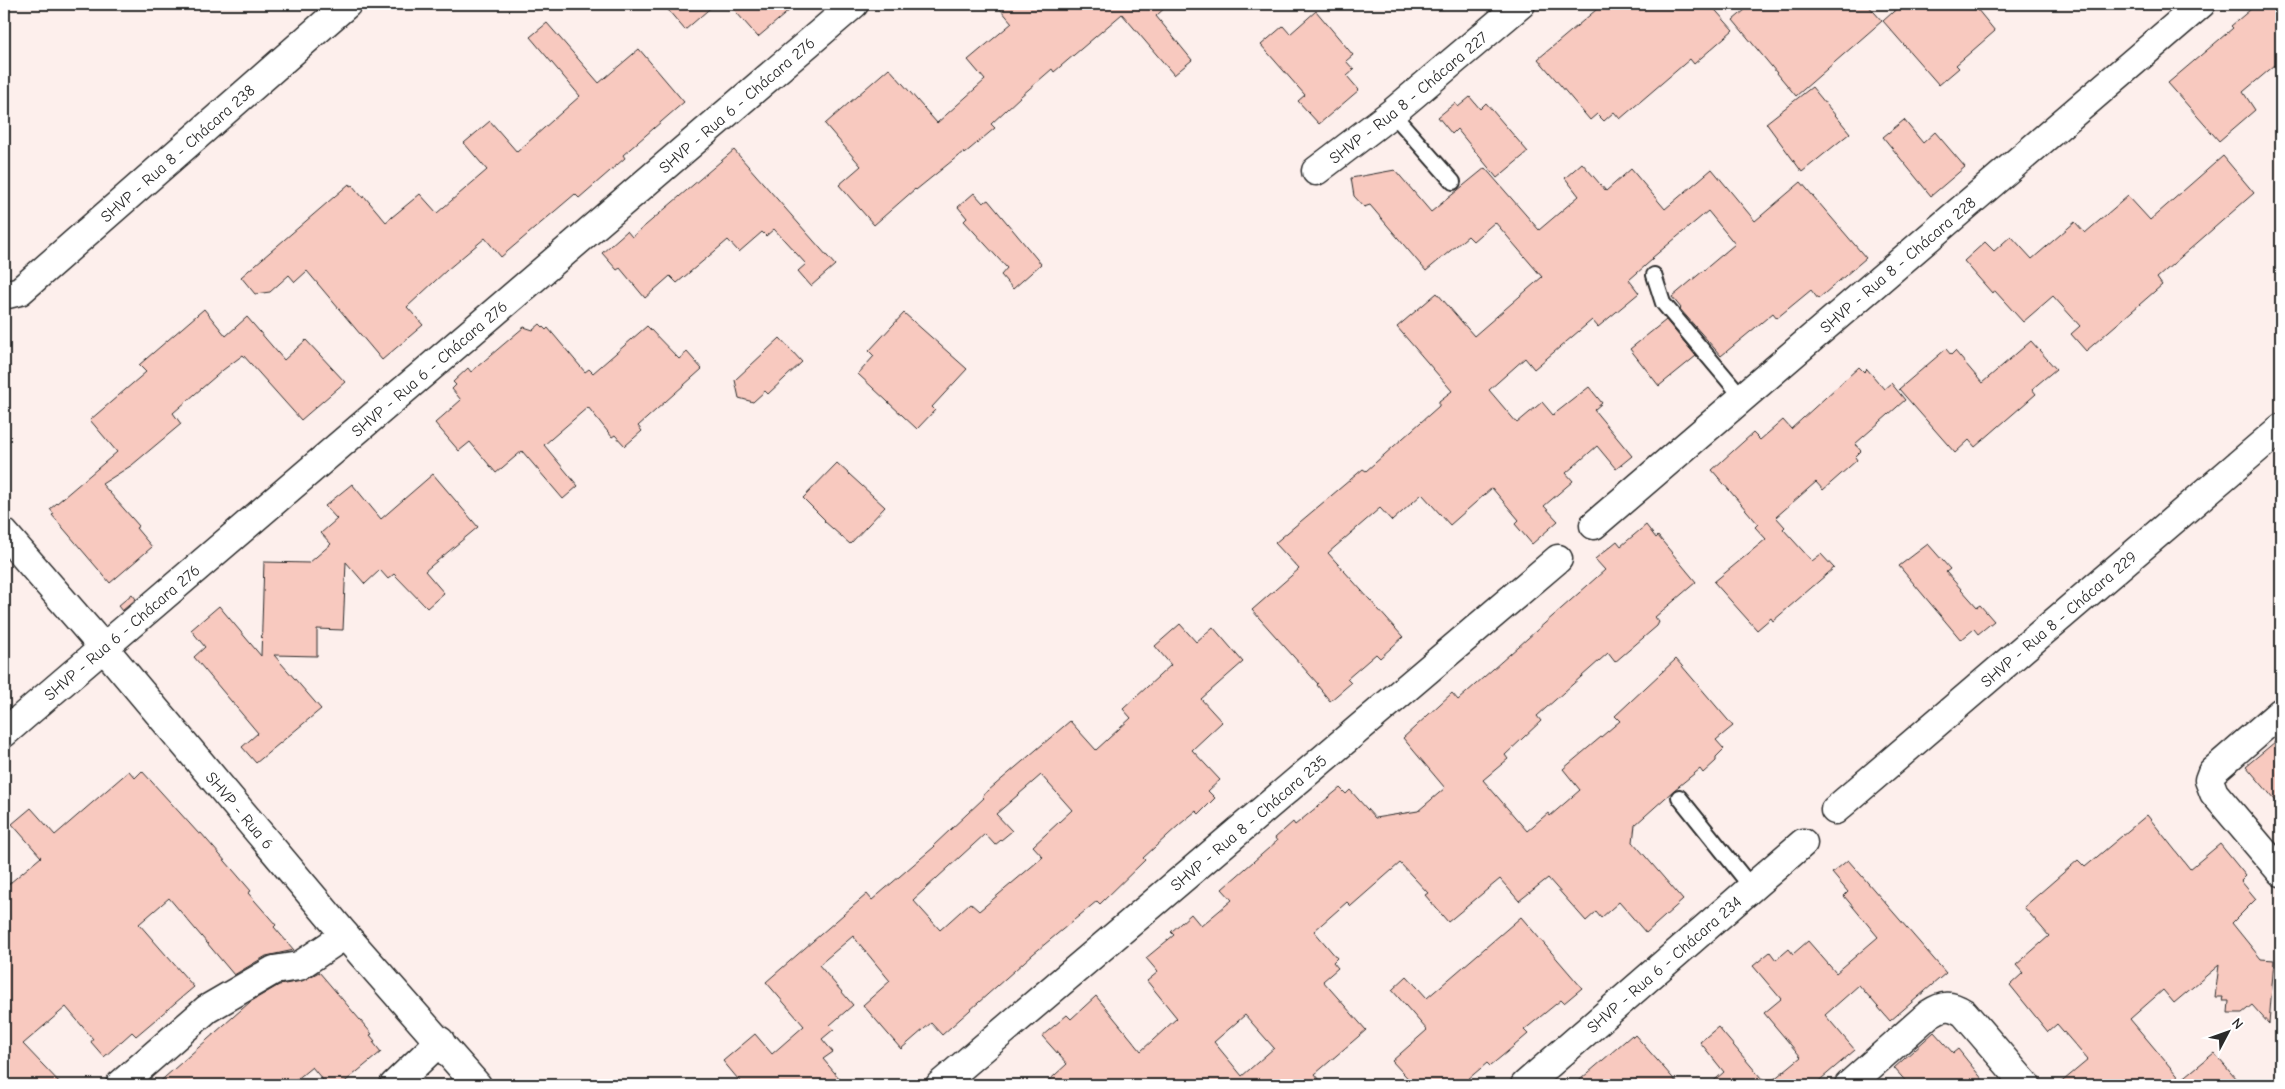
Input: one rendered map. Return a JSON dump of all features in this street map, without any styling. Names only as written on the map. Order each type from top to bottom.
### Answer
[{"type":"street","name":"SHVP - Rua 8 - Chácara 238","points":[[4,292],[8,294],[20,291],[347,4]]},
{"type":"street","name":"SHVP - Rua 6 - Chácara 276","points":[[4,733],[854,4]]},
{"type":"street","name":"SHVP - Rua 8 - Chácara 227","points":[[1316,171],[1392,113],[1521,4]]},
{"type":"street","name":"SHVP - Rua 8 - Chácara 228","points":[[1594,525],[2201,4]]},
{"type":"street","name":"SHVP - Rua 8 - Chácara 229","points":[[1835,810],[2281,428]]},
{"type":"street","name":"SHVP - Rua 6","points":[[4,533],[103,647],[345,935],[477,1085]]},
{"type":"street","name":"SHVP - Rua 8 - Chácara 235","points":[[940,1085],[1558,559]]},
{"type":"street","points":[[2281,712],[2212,772],[2209,780],[2214,793],[2281,872]]},
{"type":"street","name":"SHVP - Rua 6 - Chácara 234","points":[[1525,1085],[1803,843]]},
{"type":"street","points":[[120,1085],[207,1009],[274,970],[299,966],[345,935]]},
{"type":"street","points":[[1849,1085],[1929,1014],[1942,1006],[1954,1007],[1964,1013],[2026,1085]]},
{"type":"street","points":[[394,1085],[440,1041]]},
{"type":"lane","points":[[1392,113],[1453,182]]},
{"type":"lane","points":[[1654,275],[1663,303],[1742,397]]},
{"type":"lane","points":[[1679,797],[1752,888]]},
{"type":"building","points":[[663,4],[715,4],[685,30]]},
{"type":"building","points":[[729,4],[797,4],[758,37]]},
{"type":"building","points":[[996,4],[1169,4],[1156,16],[1192,60],[1174,75],[1122,14],[1054,72],[1052,69],[1021,96],[991,124],[995,128],[964,154],[963,152],[915,189],[874,225],[839,185],[861,166],[825,124],[889,68],[937,123],[985,80],[968,60],[1012,23]]},
{"type":"building","points":[[1603,4],[1710,4],[1733,30],[1694,64],[1690,59],[1620,119],[1614,112],[1604,121],[1597,114],[1590,120],[1538,59]]},
{"type":"building","points":[[1752,4],[1867,4],[1882,21],[1796,96],[1733,20]]},
{"type":"building","points":[[1902,4],[1973,4],[1995,31],[1956,65],[1959,68],[1939,85],[1883,21]]},
{"type":"building","points":[[2257,4],[2281,4],[2281,60],[2243,92],[2255,110],[2219,141],[2168,83],[2233,28],[2231,26]]},
{"type":"building","points":[[1316,11],[1353,55],[1346,61],[1354,70],[1347,76],[1359,90],[1319,124],[1298,101],[1305,95],[1261,45],[1283,26],[1290,34]]},
{"type":"building","points":[[547,23],[599,83],[639,49],[684,102],[623,155],[625,158],[579,198],[575,194],[501,257],[485,238],[447,270],[407,307],[423,325],[382,360],[307,271],[295,282],[289,275],[270,292],[255,294],[241,277],[349,184],[363,198],[364,196],[386,222],[420,194],[437,213],[487,170],[464,143],[490,121],[517,152],[580,96],[530,37]]},
{"type":"building","points":[[1812,87],[1850,133],[1802,172],[1766,123]]},
{"type":"building","points":[[1470,97],[1480,109],[1486,103],[1528,152],[1497,178],[1457,129],[1452,134],[1438,117],[1455,103],[1458,107]]},
{"type":"building","points":[[1904,120],[1923,143],[1935,132],[1965,167],[1931,196],[1883,137]]},
{"type":"building","points":[[734,150],[835,265],[811,286],[798,271],[806,264],[774,229],[766,236],[762,232],[739,252],[728,240],[677,283],[670,276],[645,298],[620,268],[617,270],[602,253],[627,231],[632,237]]},
{"type":"building","points":[[2223,156],[2254,193],[2157,278],[2162,285],[2086,351],[2071,334],[2080,326],[2053,296],[2023,322],[1995,291],[1992,293],[1964,261],[1985,242],[1994,251],[2011,236],[2032,259],[2075,222],[2085,233],[2128,196],[2150,220]]},
{"type":"building","points":[[1582,163],[1606,191],[1631,169],[1665,209],[1712,169],[1755,221],[1801,182],[1866,258],[1818,299],[1811,290],[1777,318],[1773,313],[1721,356],[1680,309],[1672,297],[1735,244],[1708,211],[1629,280],[1639,293],[1598,327],[1592,320],[1534,369],[1525,358],[1489,390],[1517,423],[1542,402],[1553,415],[1589,387],[1602,403],[1594,410],[1632,456],[1616,469],[1597,446],[1566,473],[1573,481],[1544,506],[1558,521],[1532,544],[1515,524],[1519,520],[1492,488],[1450,525],[1422,494],[1392,521],[1380,508],[1328,553],[1403,637],[1380,658],[1376,654],[1347,679],[1351,683],[1330,701],[1318,684],[1252,610],[1299,569],[1275,543],[1363,469],[1366,471],[1439,406],[1439,401],[1452,391],[1397,327],[1437,293],[1474,336],[1542,277],[1495,222],[1473,241],[1468,236],[1426,271],[1370,205],[1364,207],[1354,196],[1351,178],[1395,170],[1431,212],[1485,168],[1539,230],[1579,196],[1565,178]]},
{"type":"building","points":[[974,193],[983,203],[988,200],[1041,264],[1013,289],[1001,275],[1007,268],[964,221],[967,218],[958,207]]},
{"type":"building","points":[[204,309],[226,336],[247,317],[284,360],[306,340],[345,382],[301,420],[243,355],[223,370],[173,413],[181,424],[132,465],[102,484],[139,526],[136,528],[152,547],[110,583],[52,515],[54,514],[50,509],[117,452],[90,420],[146,372],[139,365]]},
{"type":"building","points":[[904,313],[967,369],[932,407],[935,410],[917,429],[858,374],[874,356],[869,351]]},
{"type":"building","points":[[1666,320],[1696,356],[1659,386],[1630,349]]},
{"type":"building","points":[[540,324],[546,330],[548,328],[585,372],[589,369],[593,373],[647,326],[679,359],[687,352],[702,369],[638,426],[642,431],[625,446],[615,435],[612,437],[588,407],[544,445],[578,486],[563,499],[522,451],[496,473],[470,442],[459,451],[435,423],[461,400],[452,389],[456,385],[453,382],[468,368],[471,372],[524,327],[533,330]]},
{"type":"building","points":[[780,338],[802,362],[768,394],[765,391],[753,402],[739,398],[735,380]]},
{"type":"building","points":[[2031,341],[2056,369],[2032,389],[2036,394],[1975,447],[1969,440],[1955,453],[1899,389],[1946,349],[1951,355],[1955,351],[1982,383]]},
{"type":"building","points":[[1859,367],[1864,372],[1867,369],[1884,389],[1891,383],[1905,400],[1855,444],[1861,451],[1855,457],[1857,460],[1823,490],[1816,482],[1776,517],[1785,527],[1783,529],[1812,561],[1821,554],[1834,568],[1773,621],[1771,618],[1757,630],[1714,582],[1766,539],[1755,527],[1758,524],[1712,470],[1753,433],[1760,440],[1783,420],[1791,429]]},
{"type":"building","points":[[837,463],[885,507],[850,544],[824,521],[803,498]]},
{"type":"building","points":[[433,474],[478,527],[425,571],[444,593],[427,608],[394,574],[388,579],[380,570],[365,584],[346,562],[343,630],[317,629],[317,656],[274,655],[321,709],[256,763],[242,747],[258,733],[194,657],[205,647],[191,630],[219,606],[261,656],[264,562],[309,563],[331,544],[321,533],[337,519],[325,506],[352,484],[381,519]]},
{"type":"building","points":[[1646,525],[1656,538],[1658,536],[1696,582],[1655,617],[1659,622],[1657,626],[1615,662],[1608,653],[1537,716],[1541,721],[1505,755],[1508,759],[1483,780],[1527,831],[1548,813],[1550,816],[1580,790],[1563,769],[1620,721],[1615,716],[1676,659],[1733,726],[1716,740],[1724,749],[1716,757],[1716,761],[1703,773],[1700,769],[1635,825],[1633,842],[1683,900],[1646,933],[1619,902],[1601,918],[1596,912],[1586,921],[1548,878],[1519,901],[1500,879],[1448,922],[1425,895],[1428,893],[1400,863],[1351,906],[1347,902],[1314,931],[1337,958],[1333,962],[1338,968],[1323,981],[1366,1030],[1315,1074],[1324,1085],[1044,1085],[1067,1064],[1042,1036],[1067,1015],[1071,1019],[1096,996],[1141,1051],[1177,1018],[1147,981],[1158,972],[1146,958],[1174,935],[1171,932],[1191,914],[1201,926],[1232,900],[1222,889],[1277,841],[1275,838],[1293,822],[1295,825],[1340,788],[1346,794],[1350,790],[1375,818],[1418,811],[1445,788],[1403,738],[1452,693],[1458,700],[1605,570],[1595,559],[1617,541],[1621,546]],"holes":[[[1245,1015],[1274,1048],[1242,1076],[1214,1042]]]},
{"type":"building","points":[[1928,544],[1950,569],[1946,572],[1977,607],[1980,605],[1994,621],[1978,634],[1974,629],[1961,640],[1899,566]]},
{"type":"building","points":[[132,594],[136,599],[122,611],[118,606]]},
{"type":"building","points":[[1180,624],[1196,642],[1213,627],[1243,662],[1201,699],[1222,722],[1192,750],[1220,780],[1208,791],[1215,798],[1199,814],[1196,811],[1179,825],[1143,858],[1145,860],[1100,904],[1097,901],[1033,954],[942,1035],[931,1023],[901,1049],[863,1005],[890,981],[853,936],[819,965],[853,1005],[830,1025],[834,1029],[822,1039],[833,1052],[823,1059],[845,1085],[743,1085],[723,1061],[755,1034],[772,1054],[804,1026],[766,982],[867,894],[872,900],[934,847],[984,798],[982,796],[1070,721],[1096,750],[1131,718],[1123,709],[1171,665],[1155,646]],"holes":[[[1041,775],[1072,810],[1033,846],[1043,857],[979,911],[970,903],[940,930],[913,900],[985,834],[995,845],[1012,831],[996,814]]]},
{"type":"building","points":[[2281,737],[2281,807],[2246,766]]},
{"type":"building","points":[[129,771],[135,778],[142,771],[199,834],[201,833],[251,891],[248,893],[276,925],[274,927],[294,950],[266,956],[234,975],[169,898],[139,924],[194,987],[136,1036],[132,1032],[104,1057],[91,1042],[93,1039],[66,1007],[23,1044],[62,1085],[4,1085],[4,888],[41,857],[12,824],[31,808],[55,835]]},
{"type":"building","points":[[2147,815],[2190,869],[2220,844],[2246,876],[2241,881],[2256,899],[2232,923],[2261,959],[2274,960],[2269,1024],[2252,1005],[2242,1013],[2228,1013],[2229,1001],[2222,1001],[2223,997],[2215,997],[2219,965],[2174,1003],[2163,990],[2130,1019],[2181,1080],[2214,1053],[2241,1085],[2058,1085],[2088,1060],[2057,1024],[2048,1032],[2010,985],[2023,973],[2016,965],[2049,936],[2024,907],[2078,860],[2085,867]]},
{"type":"building","points":[[1848,860],[1946,973],[1890,1021],[1859,985],[1825,1015],[1855,1050],[1814,1085],[1767,1085],[1801,1057],[1764,1013],[1781,999],[1753,966],[1770,952],[1776,960],[1789,949],[1793,954],[1808,941],[1836,973],[1878,937],[1844,896],[1848,892],[1832,873]]},
{"type":"building","points":[[1521,917],[1582,988],[1564,1003],[1561,1000],[1524,1030],[1528,1034],[1507,1052],[1490,1066],[1487,1063],[1461,1085],[1414,1085],[1392,1061],[1427,1030],[1392,990],[1407,976],[1427,998]]},
{"type":"building","points":[[319,972],[372,1034],[370,1035],[375,1041],[373,1042],[381,1052],[341,1085],[327,1085],[312,1067],[290,1085],[156,1085],[250,1002],[279,985],[302,981]]},
{"type":"building","points":[[1718,1027],[1767,1085],[1709,1085],[1724,1072],[1700,1042]]},
{"type":"building","points":[[1934,1032],[1953,1053],[1958,1049],[1987,1085],[1909,1085],[1894,1068]]},
{"type":"building","points":[[1632,1035],[1633,1037],[1635,1035],[1679,1085],[1574,1085]]}]
